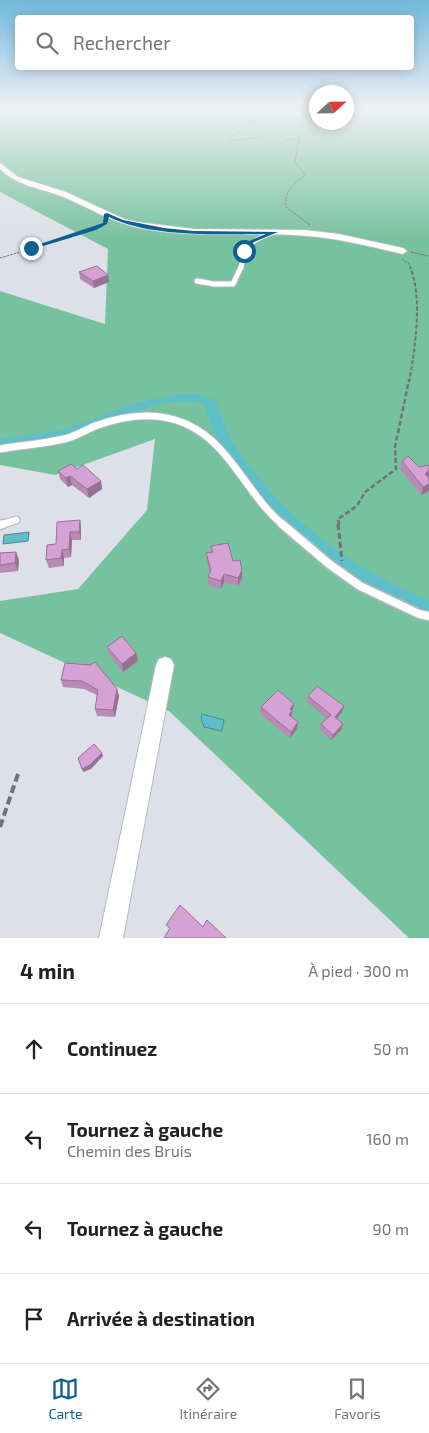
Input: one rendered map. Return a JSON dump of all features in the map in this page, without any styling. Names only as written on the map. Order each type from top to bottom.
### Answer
[{"type":"street","points":[[0,165],[15,179],[78,200],[121,221],[164,230],[316,234],[403,251]]},
{"type":"street","points":[[112,938],[165,665]]},
{"type":"lane","points":[[197,281],[214,284],[233,284],[240,269],[244,251],[252,241],[275,232]]},
{"type":"lane","points":[[0,449],[68,438],[126,416],[156,415],[180,420],[201,433],[220,449],[256,498],[277,520],[329,564],[360,586],[419,614],[429,616]]},
{"type":"lane","points":[[0,525],[16,520]]},
{"type":"path","points":[[297,152],[296,162],[305,175],[289,188],[285,204],[286,208],[312,227],[316,234]]},
{"type":"path","points":[[0,258],[94,229],[106,223],[107,214]]},
{"type":"path","points":[[341,547],[338,519],[357,506],[365,492],[396,469],[395,447],[410,374],[416,321],[416,280],[409,264],[384,247]]},
{"type":"path","points":[[403,251],[429,256]]},
{"type":"path","points":[[0,827],[18,774]]},
{"type":"green space","points":[[0,152],[429,152],[429,938],[409,938],[169,711],[0,633],[0,601],[78,589],[147,510],[155,439],[55,475],[0,465],[0,291],[105,324],[108,249],[0,192]]},
{"type":"water","points":[[29,532],[28,541],[3,544],[4,535]]},
{"type":"water","points":[[202,714],[224,720],[222,731],[204,727],[201,718]]},
{"type":"building","points":[[97,266],[108,275],[93,281],[79,272]]},
{"type":"building","points":[[408,456],[419,467],[429,465],[429,470],[425,474],[429,478],[429,484],[423,487],[402,461]]},
{"type":"building","points":[[71,464],[77,469],[83,465],[101,481],[87,489],[70,476],[66,478],[58,471]]},
{"type":"building","points":[[80,520],[79,532],[70,532],[69,549],[62,550],[61,558],[46,560],[47,545],[56,544],[57,522]]},
{"type":"building","points":[[228,543],[233,561],[240,560],[242,570],[238,578],[224,574],[221,581],[208,577],[211,570],[206,553],[213,552],[211,546]]},
{"type":"building","points":[[16,552],[15,563],[0,565],[0,553]]},
{"type":"building","points":[[122,636],[136,653],[122,664],[107,647]]},
{"type":"building","points":[[95,662],[117,689],[113,710],[95,709],[98,690],[82,681],[61,680],[65,663],[90,665]]},
{"type":"building","points":[[317,686],[344,706],[335,717],[343,724],[333,735],[321,724],[331,715],[308,696]]},
{"type":"building","points":[[278,690],[294,704],[290,709],[292,710],[289,715],[298,722],[291,732],[261,707]]},
{"type":"building","points":[[94,744],[102,753],[90,765],[82,769],[78,758]]},
{"type":"building","points":[[180,905],[203,927],[207,920],[226,938],[164,938],[170,928],[166,925]]},
{"type":"waterway","points":[[0,443],[72,432],[159,401],[195,398],[210,402],[218,427],[232,452],[268,497],[308,537],[353,570],[377,584],[429,607]]},
{"type":"route","points":[[31,248],[94,229],[106,223],[107,214],[121,221],[164,230],[275,232],[252,241],[244,251]]}]
